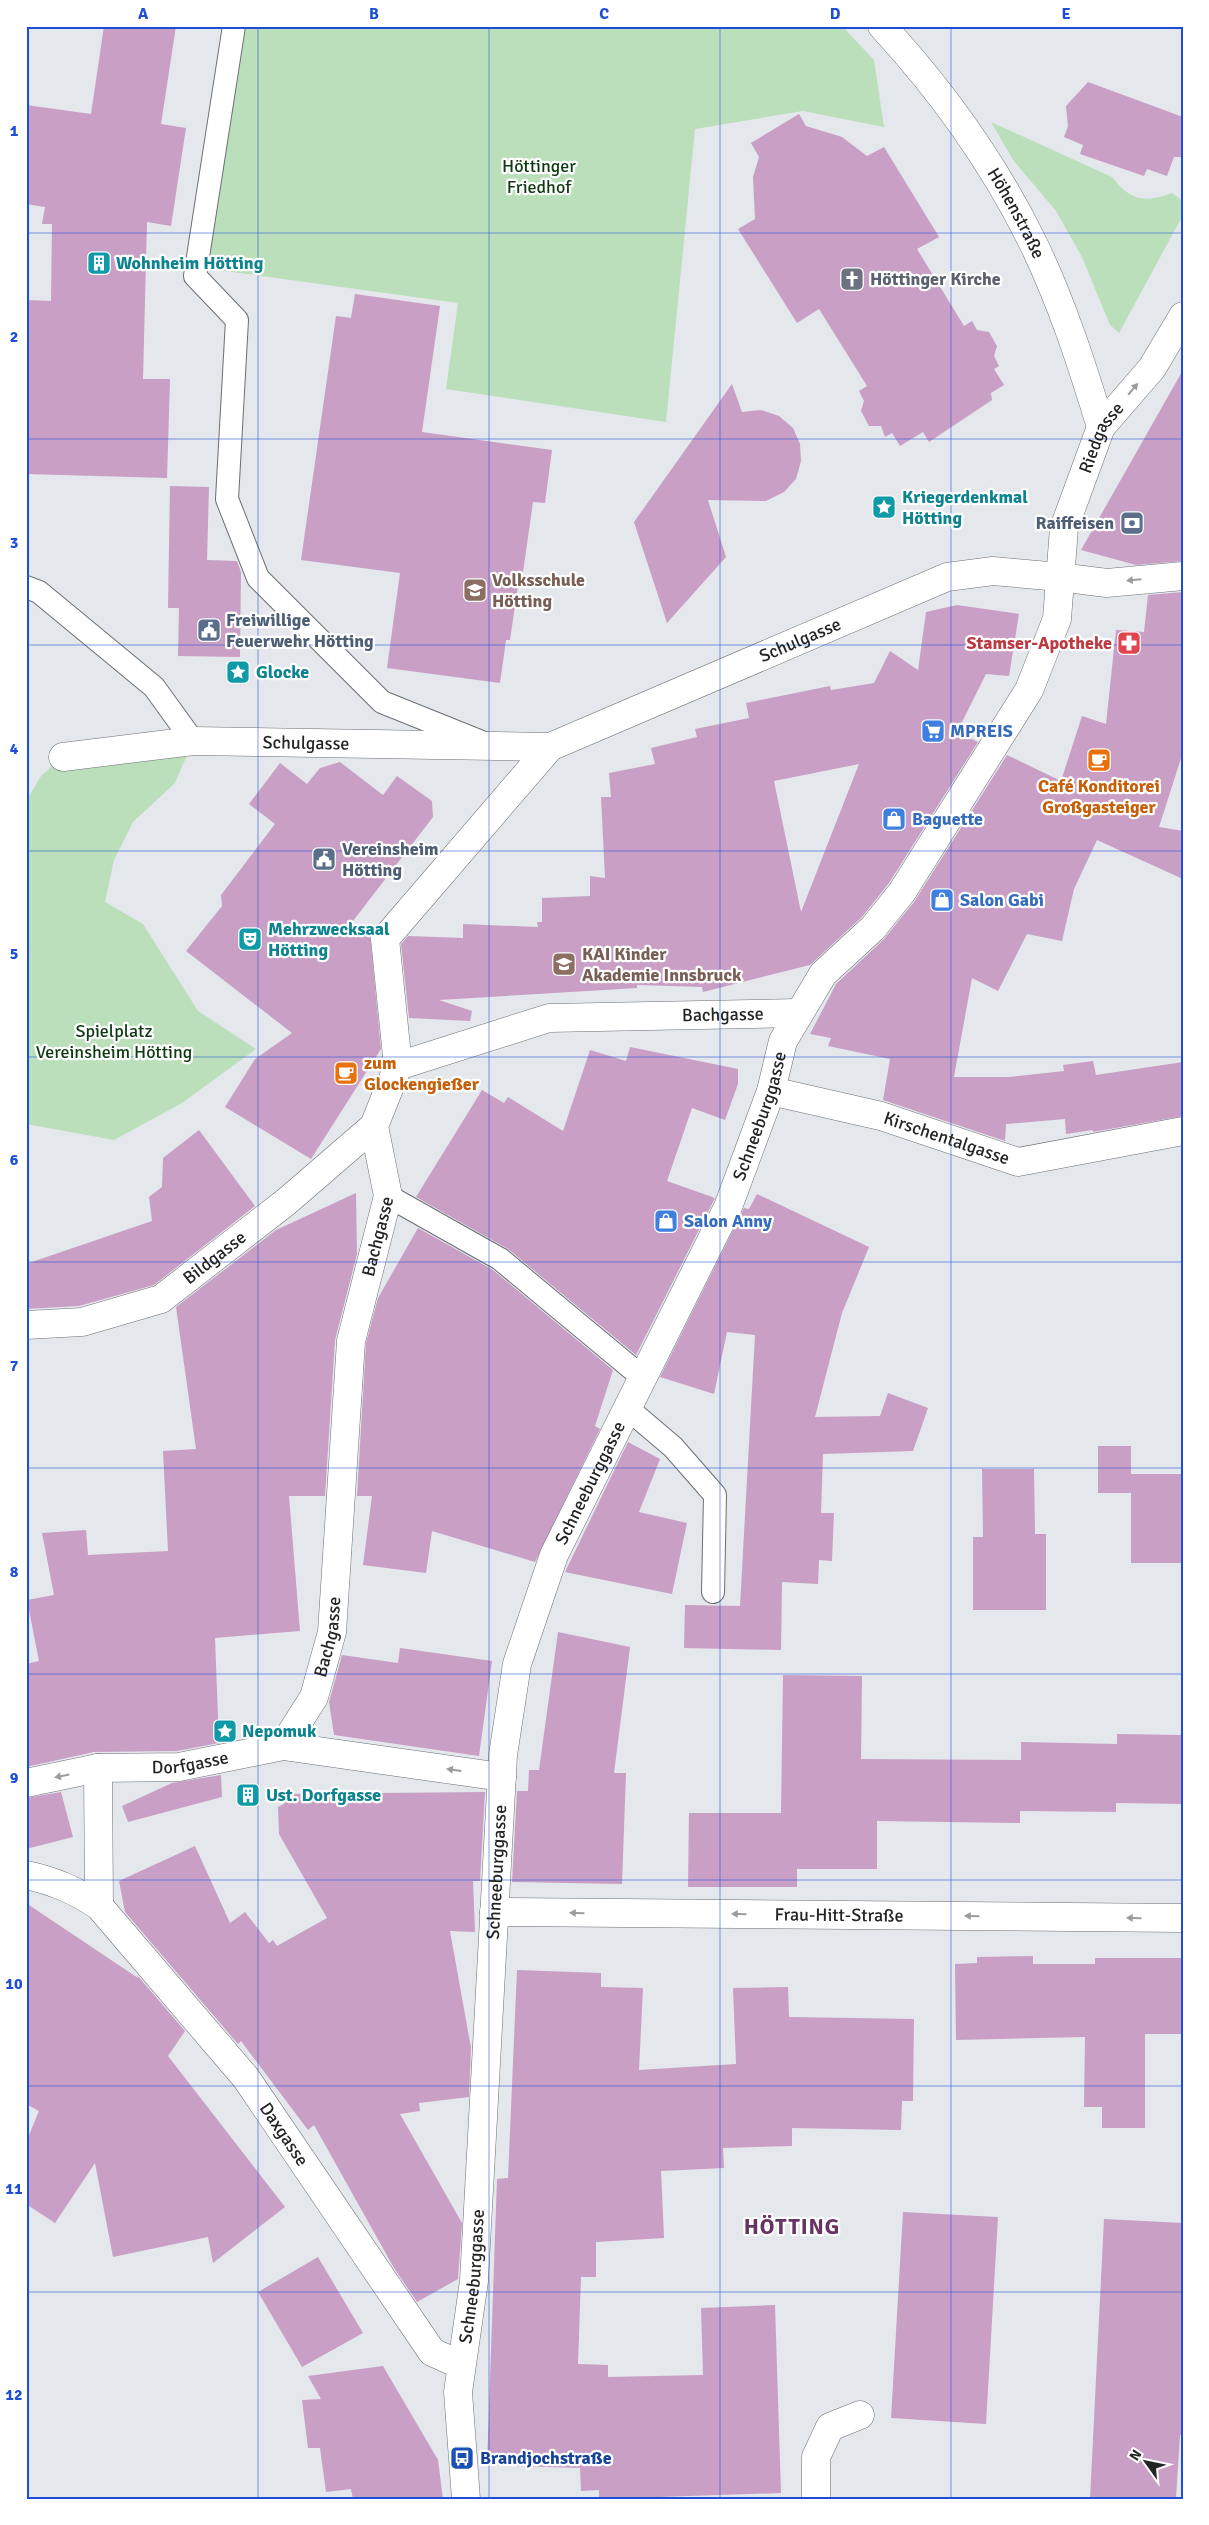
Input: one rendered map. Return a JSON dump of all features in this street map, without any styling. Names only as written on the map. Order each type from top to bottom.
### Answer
[{"type":"street","name":"Höhenstraße","points":[[882,26],[937,90],[1010,200],[1034,245],[1076,345],[1101,427]]},
{"type":"street","name":"Riedgasse","points":[[1059,577],[1064,528],[1101,427],[1152,368],[1183,316]]},
{"type":"street","name":"Schulgasse","points":[[63,757],[193,741],[496,748],[550,747],[947,577],[993,571],[1107,583],[1183,576]]},
{"type":"street","name":"Schneeburggasse","points":[[466,2499],[458,2392],[474,2281],[502,1777],[517,1664],[551,1564],[642,1377],[728,1207],[772,1091],[783,1041],[823,974],[873,928],[902,892],[1029,690],[1057,619],[1059,577]]},
{"type":"street","name":"Schulgasse","points":[[398,1066],[385,939],[550,747]]},
{"type":"street","name":"Bachgasse","points":[[398,1066],[549,1018],[798,1013]]},
{"type":"street","points":[[374,1126],[398,1066]]},
{"type":"street","name":"Kirschentalgasse","points":[[772,1091],[881,1116],[1018,1162],[1183,1130]]},
{"type":"street","name":"Bachgasse","points":[[283,1746],[314,1696],[332,1632],[351,1341],[388,1196],[374,1126]]},
{"type":"street","name":"Bildgasse","points":[[26,1325],[82,1322],[161,1299],[286,1202],[374,1126]]},
{"type":"street","name":"Dorfgasse","points":[[26,1783],[98,1768],[179,1767],[283,1746],[502,1777]]},
{"type":"street","points":[[98,1768],[99,1906]]},
{"type":"street","name":"Daxgasse","points":[[26,1876],[52,1880],[72,1889],[99,1906],[246,2078],[432,2352],[461,2365]]},
{"type":"street","name":"Frau-Hitt-Straße","points":[[494,1912],[1183,1918]]},
{"type":"street","points":[[816,2499],[816,2458],[830,2427],[860,2415]]},
{"type":"lane","points":[[234,26],[195,276],[237,320],[227,499],[258,578],[382,702],[496,748]]},
{"type":"lane","points":[[26,587],[39,592],[154,687],[193,741]]},
{"type":"lane","points":[[388,1196],[500,1259],[642,1377]]},
{"type":"lane","points":[[627,1408],[673,1447],[716,1495],[713,1592]]},
{"type":"green space","name":"Höttinger Friedhof","points":[[245,26],[842,26],[874,60],[884,127],[803,111],[695,129],[666,422],[446,389],[458,303],[204,268]]},
{"type":"green space","points":[[991,122],[1112,177],[1125,191],[1139,198],[1154,198],[1172,193],[1183,201],[1183,215],[1119,333],[1110,325],[1082,257],[1056,211],[1013,160]]},
{"type":"green space","name":"Spielplatz Vereinsheim Hötting","points":[[193,741],[175,783],[133,822],[114,860],[105,902],[143,924],[198,1011],[256,1049],[182,1103],[114,1140],[26,1124],[26,801],[41,776],[63,757]]},
{"type":"building","name":"Wohnheim Hötting","points":[[104,26],[176,26],[161,124],[186,128],[171,226],[147,222],[143,379],[170,379],[167,478],[26,474],[26,300],[51,301],[52,224],[42,224],[45,207],[26,204],[26,105],[91,114]]},
{"type":"building","points":[[1088,82],[1183,117],[1183,157],[1174,157],[1167,176],[1147,169],[1144,176],[1080,154],[1083,145],[1064,137],[1068,126],[1066,106]]},
{"type":"building","name":"Höttinger Kirche","points":[[799,114],[806,126],[842,137],[867,156],[884,147],[939,237],[917,249],[964,326],[972,321],[977,330],[989,332],[997,346],[994,356],[999,366],[994,369],[1004,385],[991,393],[992,400],[929,442],[923,432],[900,446],[892,433],[885,437],[881,426],[869,426],[861,411],[864,401],[859,391],[867,386],[819,309],[797,323],[738,229],[755,219],[753,177],[759,157],[751,143]]},
{"type":"building","points":[[355,294],[440,306],[422,432],[552,450],[545,503],[533,502],[523,572],[520,572],[510,640],[506,640],[500,683],[387,668],[400,573],[301,560],[336,316],[351,318]]},
{"type":"building","points":[[1183,370],[1183,561],[1136,565],[1081,550]]},
{"type":"building","points":[[732,384],[742,412],[761,410],[779,416],[793,428],[800,444],[801,461],[796,479],[784,492],[766,501],[708,500],[726,557],[667,623],[634,522]]},
{"type":"building","name":"Freiwillige Feuerwehr Hötting","points":[[170,486],[209,487],[207,560],[237,561],[241,572],[240,657],[178,656],[179,608],[168,608]]},
{"type":"building","points":[[1183,592],[1183,752],[1159,827],[1183,831],[1183,879],[1097,840],[1074,889],[1062,941],[1027,934],[998,991],[972,978],[954,1077],[1009,1077],[1064,1071],[1063,1065],[1093,1061],[1096,1075],[1183,1062],[1183,1116],[1093,1132],[1093,1130],[1066,1134],[1065,1119],[1006,1124],[1005,1141],[883,1100],[890,1059],[828,1046],[831,1038],[810,1034],[836,984],[884,939],[914,902],[1007,755],[1061,781],[1082,716],[1106,724],[1116,630],[1144,632],[1148,595]]},
{"type":"building","points":[[957,605],[1019,614],[1009,676],[986,674],[957,732],[978,742],[889,883],[862,917],[810,965],[703,992],[702,987],[637,985],[637,988],[439,1000],[472,1011],[470,1021],[409,1018],[401,944],[408,936],[463,938],[463,924],[538,927],[537,922],[542,922],[542,898],[590,896],[590,876],[605,878],[601,797],[611,797],[609,773],[655,764],[651,748],[697,737],[695,729],[749,718],[746,703],[830,686],[831,690],[874,683],[890,651],[918,670],[926,612]],"holes":[[[859,764],[801,912],[774,781]]]},
{"type":"building","name":"Vereinsheim Hötting","points":[[340,762],[383,795],[397,776],[432,801],[433,817],[343,934],[370,935],[381,1049],[311,1159],[225,1107],[255,1059],[292,1033],[186,951],[222,906],[221,895],[275,824],[249,804],[280,763],[307,784],[320,768]]},
{"type":"building","points":[[630,1047],[738,1069],[738,1084],[725,1120],[692,1108],[667,1181],[715,1198],[636,1355],[508,1249],[416,1197],[482,1090],[504,1103],[508,1097],[563,1131],[590,1050],[626,1061]]},
{"type":"building","points":[[199,1130],[255,1206],[154,1285],[79,1306],[26,1309],[26,1264],[152,1221],[149,1197],[162,1187],[163,1158]]},
{"type":"building","points":[[356,1193],[357,1254],[335,1340],[325,1496],[289,1496],[300,1631],[215,1638],[219,1743],[177,1751],[94,1752],[26,1767],[26,1664],[39,1661],[27,1600],[54,1595],[42,1533],[86,1530],[88,1555],[168,1551],[163,1451],[196,1449],[176,1307],[276,1230]]},
{"type":"building","points":[[757,1194],[869,1247],[842,1313],[815,1417],[880,1416],[888,1393],[928,1408],[913,1451],[823,1454],[821,1513],[834,1513],[832,1561],[819,1560],[818,1584],[782,1582],[781,1650],[684,1648],[685,1605],[740,1606],[755,1335],[727,1332],[714,1394],[660,1377],[744,1208],[749,1209]]},
{"type":"building","points":[[418,1228],[493,1270],[613,1370],[595,1426],[600,1429],[535,1562],[432,1531],[426,1573],[363,1565],[372,1496],[357,1496],[366,1343],[378,1298]]},
{"type":"building","points":[[628,1442],[660,1459],[639,1512],[687,1523],[672,1594],[565,1572]]},
{"type":"building","points":[[1098,1446],[1131,1446],[1131,1474],[1183,1474],[1183,1563],[1131,1563],[1131,1493],[1098,1493]]},
{"type":"building","points":[[982,1469],[1034,1469],[1035,1534],[1046,1534],[1046,1610],[973,1610],[973,1537],[983,1537]]},
{"type":"building","points":[[558,1632],[630,1647],[614,1773],[626,1773],[622,1884],[512,1882],[517,1791],[528,1791],[529,1770],[539,1770]]},
{"type":"building","points":[[400,1648],[492,1661],[479,1756],[334,1735],[329,1702],[342,1655],[398,1663]]},
{"type":"building","points":[[783,1675],[862,1676],[861,1759],[1021,1760],[1021,1742],[1117,1744],[1117,1734],[1183,1735],[1183,1804],[1116,1803],[1116,1812],[1020,1811],[1020,1823],[877,1821],[877,1869],[797,1869],[797,1887],[688,1887],[689,1813],[781,1813]]},
{"type":"building","points":[[221,1775],[222,1797],[128,1822],[122,1806],[172,1783]]},
{"type":"building","points":[[61,1792],[73,1837],[26,1849],[26,1798]]},
{"type":"building","points":[[485,1792],[480,1881],[473,1881],[475,1932],[450,1931],[471,2048],[469,2097],[419,2103],[420,2111],[400,2114],[462,2223],[458,2279],[417,2302],[394,2268],[314,2125],[308,2130],[241,2041],[238,2044],[125,1912],[119,1881],[195,1846],[230,1923],[245,1912],[269,1943],[273,1940],[277,1946],[327,1918],[279,1834],[278,1807],[284,1804],[280,1794]]},
{"type":"building","points":[[26,1903],[138,1978],[137,1975],[185,2031],[168,2056],[285,2207],[213,2263],[208,2237],[113,2257],[95,2163],[55,2223],[26,2204],[26,2142],[39,2111],[26,2104]]},
{"type":"building","points":[[1033,1956],[1033,1964],[1095,1964],[1095,1958],[1183,1958],[1183,2034],[1145,2034],[1145,2128],[1102,2128],[1102,2107],[1084,2107],[1085,2037],[956,2040],[955,1964],[977,1963],[977,1957]]},
{"type":"building","points":[[517,1970],[601,1973],[601,1987],[643,1988],[639,2070],[736,2064],[733,1988],[788,1987],[789,2017],[914,2019],[913,2101],[902,2101],[901,2130],[792,2128],[792,2146],[723,2148],[724,2168],[661,2171],[664,2238],[596,2242],[596,2277],[581,2277],[578,2364],[608,2365],[608,2377],[703,2375],[701,2308],[775,2305],[781,2493],[599,2499],[599,2490],[581,2491],[580,2468],[487,2465],[497,2179],[508,2178]]},
{"type":"building","points":[[903,2212],[998,2217],[986,2424],[891,2418]]},
{"type":"building","points":[[1104,2219],[1183,2223],[1183,2435],[1180,2435],[1176,2499],[1090,2499]]},
{"type":"building","points":[[318,2257],[363,2333],[302,2367],[258,2292]]},
{"type":"building","points":[[383,2366],[438,2460],[443,2499],[353,2499],[351,2489],[326,2492],[320,2448],[308,2448],[302,2400],[321,2399],[308,2376]]},
{"type":"place","name":"Wohnheim Hötting","points":[[99,263]]},
{"type":"place","name":"Höttinger Kirche","points":[[852,279]]},
{"type":"place","name":"Kriegerdenkmal Hötting","points":[[884,507]]},
{"type":"place","name":"Raiffeisen","points":[[1132,523]]},
{"type":"place","name":"Volksschule Hötting","points":[[475,590]]},
{"type":"place","name":"Freiwillige Feuerwehr Hötting","points":[[209,630]]},
{"type":"place","name":"Stamser-Apotheke","points":[[1129,643]]},
{"type":"place","name":"Glocke","points":[[238,672]]},
{"type":"place","name":"MPREIS","points":[[933,731]]},
{"type":"place","name":"Café Konditorei Großgasteiger","points":[[1099,760]]},
{"type":"place","name":"Baguette","points":[[894,819]]},
{"type":"place","name":"Vereinsheim Hötting","points":[[324,859]]},
{"type":"place","name":"Salon Gabi","points":[[942,900]]},
{"type":"place","name":"Mehrzwecksaal Hötting","points":[[250,939]]},
{"type":"place","name":"KAI Kinder Akademie Innsbruck","points":[[564,964]]},
{"type":"place","name":"zum Glockengießer","points":[[346,1073]]},
{"type":"place","name":"Salon Anny","points":[[666,1221]]},
{"type":"place","name":"Nepomuk","points":[[225,1731]]},
{"type":"place","name":"Ust. Dorfgasse","points":[[248,1795]]},
{"type":"place","name":"Brandjochstraße","points":[[462,2458]]},
{"type":"district","name":"HÖTTING","points":[[792,2226]]}]
